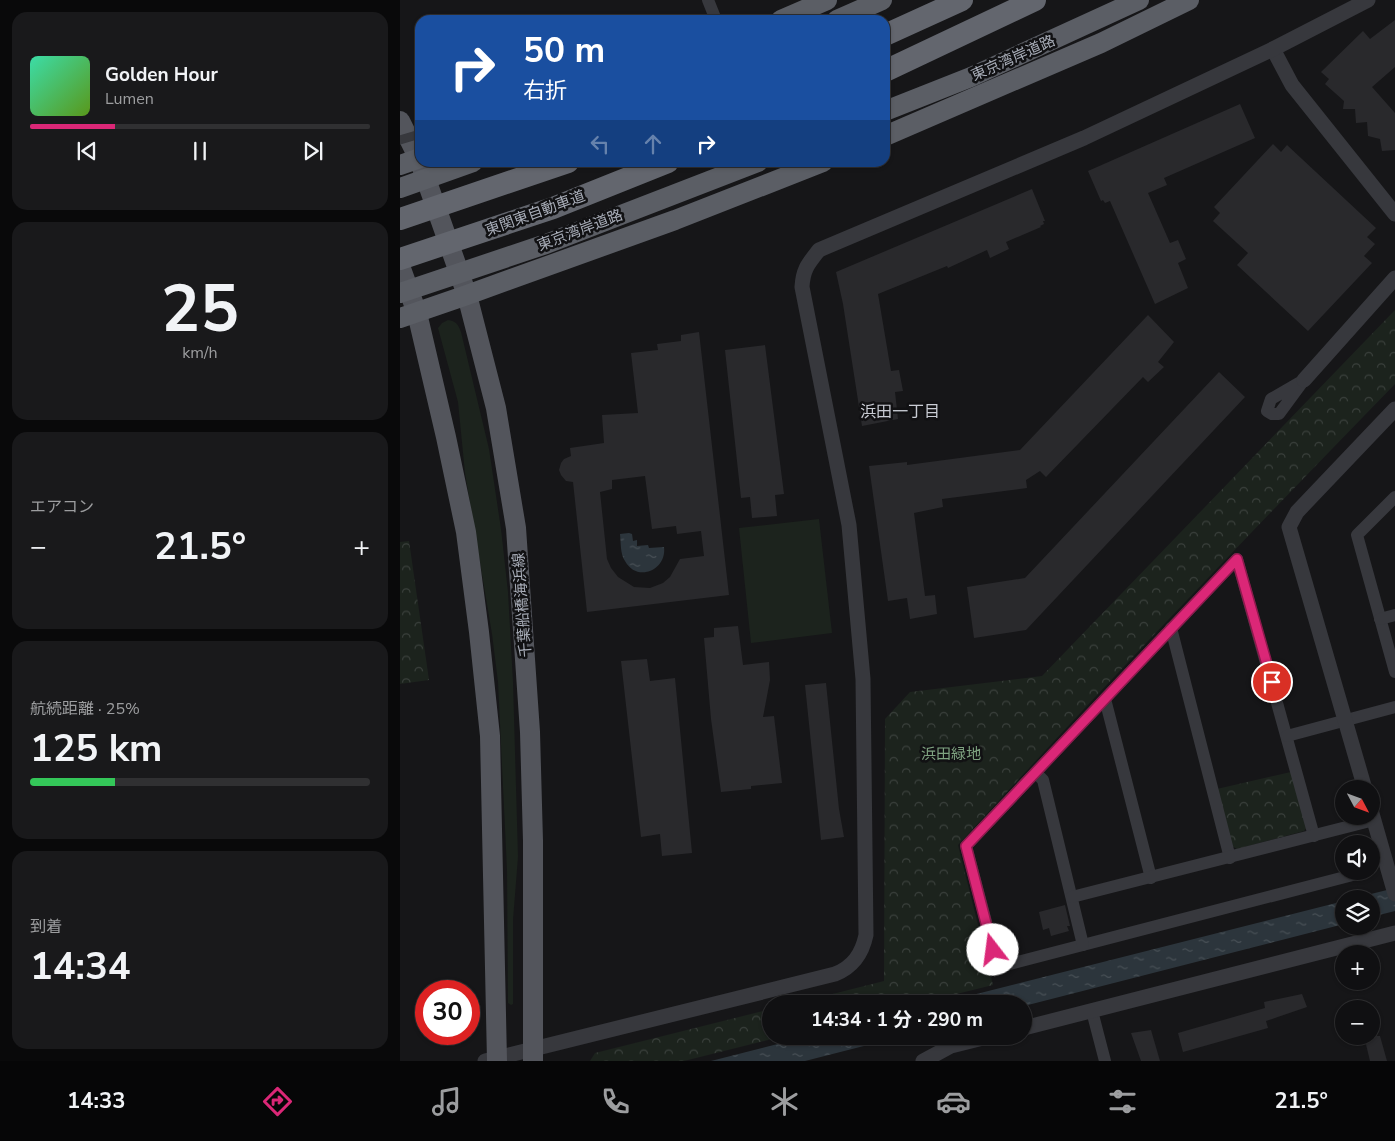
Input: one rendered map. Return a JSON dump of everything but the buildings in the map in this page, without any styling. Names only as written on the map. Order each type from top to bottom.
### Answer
[{"type":"highway","points":[[792,15],[827,0]]},
{"type":"highway","points":[[848,15],[882,0]]},
{"type":"highway","points":[[890,33],[962,0]]},
{"type":"highway","points":[[890,68],[1034,0]]},
{"type":"highway","name":"東京湾岸道路","points":[[890,110],[980,73],[1139,0]]},
{"type":"highway","points":[[890,134],[1101,43],[1189,0]]},
{"type":"highway","points":[[400,165],[415,161]]},
{"type":"highway","points":[[400,188],[459,167]]},
{"type":"highway","points":[[400,219],[553,167]]},
{"type":"highway","name":"東関東自動車道","points":[[400,260],[553,208],[656,167]]},
{"type":"highway","name":"東京湾岸道路","points":[[400,293],[546,244],[745,167]]},
{"type":"highway","points":[[409,315],[676,220],[810,167]]},
{"type":"main road","name":"千葉船橋海浜線","points":[[400,121],[415,150]]},
{"type":"main road","name":"千葉船橋海浜線","points":[[422,167],[467,295],[496,408],[517,538],[530,732],[533,841],[533,1055]]},
{"type":"main road","points":[[400,266],[409,315],[446,437],[464,523],[480,632],[490,736],[493,1060]]},
{"type":"street","points":[[708,0],[714,15]]},
{"type":"street","points":[[493,1060],[533,1055],[835,974],[844,970],[856,960],[863,948],[866,935],[863,679],[849,525],[802,287],[806,265],[819,250],[1084,138],[1273,49],[1368,0]]},
{"type":"street","points":[[1273,49],[1292,84],[1395,214]]},
{"type":"street","points":[[400,140],[415,136]]},
{"type":"street","points":[[1304,380],[1395,278]]},
{"type":"street","points":[[1362,780],[1289,527],[1297,512],[1395,409]]},
{"type":"street","points":[[1395,497],[1357,536],[1395,672]]},
{"type":"street","points":[[1314,836],[1237,559],[966,846],[998,967],[1335,880]]},
{"type":"street","points":[[1380,619],[1395,615]]},
{"type":"street","points":[[1171,628],[1230,858]]},
{"type":"street","points":[[1105,699],[1151,878]]},
{"type":"street","points":[[1286,736],[1395,707]]},
{"type":"street","points":[[1036,773],[1043,780],[1083,944]]},
{"type":"street","points":[[1072,897],[1314,836],[1345,825]]},
{"type":"street","points":[[1377,825],[1391,865],[1395,894]]},
{"type":"street","points":[[1032,1026],[1395,933]]},
{"type":"street","points":[[1092,1011],[1105,1061]]},
{"type":"street","points":[[924,1061],[955,1045]]},
{"type":"green space","name":"浜田緑地","points":[[1395,310],[1395,384],[1284,498],[958,845],[993,985],[952,995],[829,995],[884,981],[885,719],[910,692],[1042,676]]},
{"type":"green space","points":[[448,320],[456,323],[461,332],[489,449],[508,592],[513,682],[518,857],[513,920],[513,1004],[511,1005],[508,1003],[507,870],[498,682],[492,634],[465,473],[458,402],[438,328]]},
{"type":"green space","points":[[819,519],[832,633],[751,643],[739,528]]},
{"type":"green space","points":[[409,541],[429,680],[400,684],[400,542]]},
{"type":"green space","points":[[1291,772],[1307,827],[1304,831],[1237,849],[1230,845],[1217,789]]},
{"type":"green space","points":[[762,1011],[762,1042],[684,1061],[590,1061],[595,1053]]},
{"type":"water","points":[[620,534],[632,534],[633,541],[637,540],[637,546],[648,545],[649,548],[664,547],[664,555],[661,562],[650,571],[637,571],[630,568],[625,561],[622,555]]},
{"type":"water","points":[[1395,888],[1395,911],[1380,915],[1380,892]]},
{"type":"water","points":[[1335,903],[1335,926],[1032,1004],[1032,995],[973,995]]},
{"type":"water","points":[[774,1045],[868,1045],[805,1061],[711,1061]]},
{"type":"district","name":"浜田一丁目","points":[[900,411]]},
{"type":"route","points":[[993,950],[966,846],[1237,559],[1272,682]]}]
